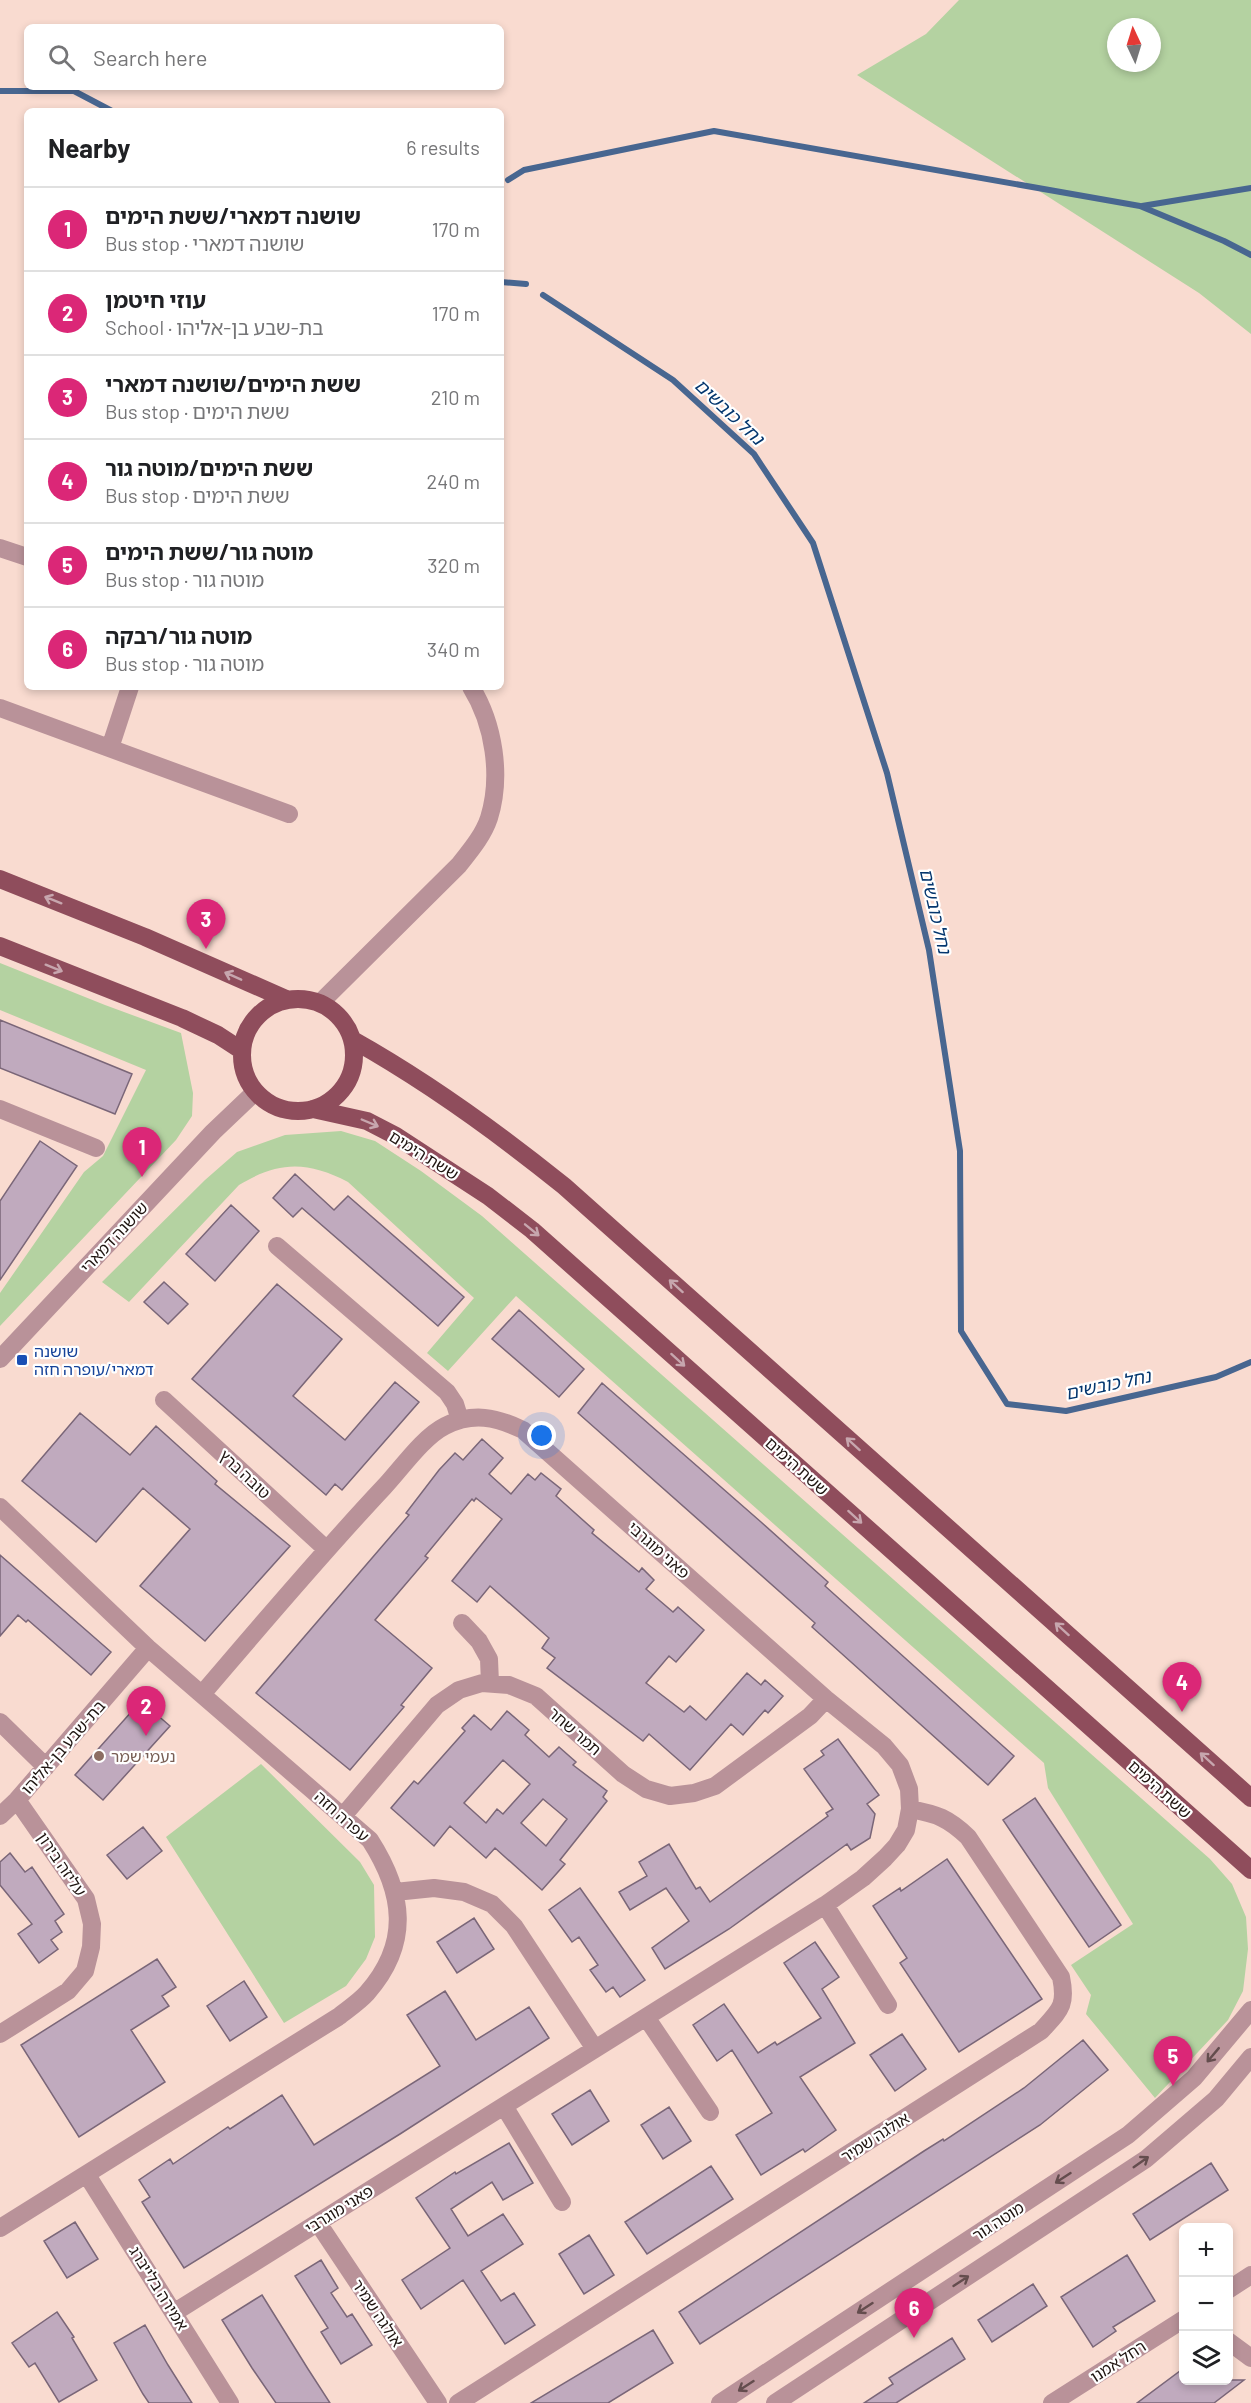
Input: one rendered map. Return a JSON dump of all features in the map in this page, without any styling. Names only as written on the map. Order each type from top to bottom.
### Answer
[{"type":"main road","points":[[0,879],[145,937],[286,999]]},
{"type":"main road","points":[[0,946],[182,1018],[218,1035],[241,1050]]},
{"type":"main road","points":[[303,998],[320,1002],[335,1011],[353,1040],[355,1057],[351,1074],[342,1090],[329,1102],[313,1109],[297,1111],[282,1109],[267,1102],[255,1092],[247,1080],[242,1065],[241,1050],[246,1033],[255,1017],[269,1006],[286,999],[303,998]]},
{"type":"main road","points":[[353,1040],[386,1058],[473,1115],[564,1186],[1250,1796]]},
{"type":"main road","name":"ששת הימים","points":[[313,1109],[367,1121],[396,1136],[479,1190],[532,1230],[1249,1870]]},
{"type":"street","points":[[0,548],[24,556]]},
{"type":"street","points":[[110,748],[129,690]]},
{"type":"street","points":[[320,1002],[459,865],[476,843],[488,819],[493,793],[494,768],[490,728],[472,690]]},
{"type":"street","points":[[0,708],[289,814]]},
{"type":"street","name":"שושנה דמארי","points":[[0,1359],[213,1132],[255,1092]]},
{"type":"street","points":[[1,1110],[96,1148]]},
{"type":"street","points":[[203,1693],[326,1549],[432,1435],[460,1420],[455,1404],[447,1392],[277,1246]]},
{"type":"street","name":"טובה ברץ","points":[[164,1400],[326,1549]]},
{"type":"street","name":"פאני מוגרבי","points":[[175,2312],[825,1905],[863,1878],[897,1845],[906,1830],[910,1809],[909,1789],[900,1765],[884,1746],[826,1699],[523,1430],[503,1420],[483,1417],[460,1420]]},
{"type":"street","name":"עפרה חזה","points":[[0,1507],[148,1648],[203,1693],[370,1840],[385,1863],[395,1892],[398,1923],[395,1946],[385,1968],[366,1995],[338,2017],[0,2228]]},
{"type":"street","points":[[462,1623],[479,1641],[489,1659],[490,1683]]},
{"type":"street","name":"בת-שבע בן-אליהו","points":[[0,1816],[17,1800],[148,1648]]},
{"type":"street","name":"תמר שחר","points":[[343,1816],[437,1705],[459,1690],[482,1683],[509,1685],[536,1696],[623,1774],[646,1789],[670,1796],[694,1793],[715,1786],[810,1716],[826,1699]]},
{"type":"street","points":[[0,1722],[46,1767]]},
{"type":"street","name":"עליזה בירון","points":[[0,2034],[69,1991],[84,1971],[91,1947],[92,1924],[86,1899],[17,1800]]},
{"type":"street","name":"אולגה שמיר","points":[[458,2403],[1041,2031],[1058,2013],[1065,1996],[1061,1977],[968,1837],[955,1824],[938,1814],[910,1809]]},
{"type":"street","points":[[395,1892],[444,1890],[464,1892],[492,1904],[514,1926],[595,2049]]},
{"type":"street","points":[[825,1905],[888,2005]]},
{"type":"street","name":"מוטה גור","points":[[720,2403],[1128,2135],[1194,2078],[1251,2010]]},
{"type":"street","points":[[646,2017],[710,2112]]},
{"type":"street","name":"מוטה גור","points":[[787,2400],[1146,2159],[1216,2099],[1251,2057]]},
{"type":"street","points":[[504,2106],[562,2202]]},
{"type":"street","name":"אמירה בלייברג","points":[[87,2175],[230,2403]]},
{"type":"street","name":"אולגה שמיר","points":[[318,2223],[438,2403]]},
{"type":"street","points":[[1233,2287],[1251,2275]]},
{"type":"street","name":"רחל אמנו","points":[[1052,2403],[1179,2322]]},
{"type":"street","points":[[1233,2345],[1251,2358]]},
{"type":"street","points":[[773,2369],[787,2400]]},
{"type":"green space","points":[[959,0],[1251,0],[1251,334],[1199,293],[857,75],[926,34]]},
{"type":"green space","points":[[0,963],[181,1033],[193,1093],[192,1116],[176,1140],[0,1326],[0,1293],[84,1172],[103,1156],[146,1070],[0,1010]]},
{"type":"green space","points":[[341,1131],[375,1141],[421,1171],[482,1216],[1210,1859],[1232,1884],[1246,1917],[1248,1949],[1243,1991],[1228,2020],[1155,2098],[1086,2014],[1091,1995],[1071,1965],[1133,1924],[1048,1788],[1044,1763],[516,1296],[448,1371],[427,1353],[474,1298],[348,1182],[306,1167],[267,1171],[239,1185],[129,1302],[102,1282],[205,1180],[237,1152],[285,1135]]},
{"type":"green space","points":[[261,1764],[360,1862],[374,1885],[375,1937],[366,1959],[346,1986],[284,2023],[166,1837]]},
{"type":"building","points":[[0,1020],[132,1074],[115,1114],[0,1068]]},
{"type":"building","points":[[40,1141],[77,1166],[0,1280],[0,1201]]},
{"type":"building","points":[[295,1174],[334,1210],[348,1196],[464,1297],[438,1326],[302,1208],[293,1217],[273,1198]]},
{"type":"building","points":[[231,1205],[259,1231],[215,1281],[186,1254]]},
{"type":"building","points":[[164,1282],[188,1304],[168,1324],[144,1302]]},
{"type":"building","points":[[277,1284],[342,1339],[293,1396],[345,1440],[395,1382],[419,1402],[342,1490],[335,1484],[326,1495],[192,1379]]},
{"type":"building","points":[[519,1310],[584,1369],[559,1397],[492,1339]]},
{"type":"building","points":[[602,1383],[828,1582],[825,1586],[1014,1756],[988,1785],[812,1627],[815,1623],[578,1413]]},
{"type":"building","points":[[80,1413],[130,1455],[156,1426],[217,1481],[215,1484],[290,1546],[205,1641],[140,1586],[190,1529],[143,1488],[96,1542],[22,1481]]},
{"type":"building","points":[[482,1439],[503,1458],[489,1474],[511,1494],[528,1474],[535,1480],[541,1473],[561,1489],[556,1496],[594,1530],[592,1533],[639,1572],[642,1568],[654,1580],[646,1589],[673,1612],[678,1607],[704,1630],[676,1662],[669,1656],[646,1683],[684,1712],[690,1706],[706,1720],[747,1673],[761,1685],[765,1680],[783,1696],[768,1713],[765,1710],[743,1735],[731,1724],[690,1770],[649,1734],[643,1741],[547,1668],[555,1658],[542,1648],[549,1638],[490,1586],[477,1602],[452,1581],[502,1519],[476,1498],[474,1501],[472,1499],[425,1556],[428,1558],[375,1620],[432,1668],[401,1705],[404,1707],[350,1770],[256,1693],[409,1515],[406,1513],[439,1470],[455,1453],[463,1460]]},
{"type":"building","points":[[0,1555],[111,1652],[91,1675],[28,1620],[26,1622],[18,1615],[0,1636]]},
{"type":"building","points":[[141,1701],[170,1726],[103,1800],[75,1775]]},
{"type":"building","points":[[507,1711],[529,1730],[525,1735],[549,1757],[559,1747],[576,1762],[573,1765],[607,1791],[603,1797],[607,1801],[560,1860],[565,1864],[542,1890],[495,1848],[486,1858],[450,1826],[434,1846],[391,1808],[414,1781],[418,1784],[465,1731],[462,1728],[474,1715],[491,1730]],"holes":[[[503,1760],[530,1784],[503,1814],[497,1809],[486,1823],[464,1803]],[[543,1799],[567,1819],[546,1846],[521,1823]]]},
{"type":"building","points":[[838,1739],[879,1795],[867,1804],[875,1814],[870,1838],[851,1850],[847,1844],[729,1929],[665,1969],[652,1948],[689,1921],[666,1888],[630,1910],[619,1892],[647,1876],[639,1862],[669,1844],[696,1889],[700,1887],[710,1902],[828,1816],[826,1813],[833,1809],[804,1769],[824,1755],[821,1751]]},
{"type":"building","points":[[1035,1798],[1121,1925],[1089,1947],[1003,1820]]},
{"type":"building","points":[[143,1827],[162,1851],[127,1879],[107,1855]]},
{"type":"building","points":[[10,1853],[25,1872],[32,1867],[64,1914],[55,1921],[62,1932],[51,1940],[58,1949],[39,1963],[18,1934],[32,1924],[0,1885],[0,1862]]},
{"type":"building","points":[[947,1859],[1042,1999],[959,2052],[900,1963],[907,1958],[873,1906],[900,1888],[901,1891]]},
{"type":"building","points":[[580,1888],[645,1980],[620,1997],[613,1987],[606,1992],[590,1970],[598,1965],[579,1937],[572,1942],[549,1910]]},
{"type":"building","points":[[474,1918],[494,1949],[457,1973],[437,1942]]},
{"type":"building","points":[[815,1942],[839,1977],[822,1989],[855,2043],[800,2077],[836,2130],[805,2152],[803,2149],[761,2175],[736,2135],[772,2113],[732,2050],[717,2061],[693,2025],[724,2004],[758,2053],[775,2042],[777,2045],[821,2018],[784,1963]]},
{"type":"building","points":[[157,1959],[176,1987],[162,1996],[169,2006],[131,2030],[165,2082],[79,2137],[21,2045]]},
{"type":"building","points":[[244,1981],[267,2017],[230,2041],[207,2006]]},
{"type":"building","points":[[445,1991],[476,2040],[529,2007],[549,2038],[184,2268],[142,2202],[150,2197],[139,2180],[170,2159],[173,2164],[228,2127],[230,2129],[282,2095],[314,2145],[440,2066],[407,2015]]},
{"type":"building","points":[[902,2034],[926,2069],[895,2091],[870,2055]]},
{"type":"building","points":[[1083,2040],[1108,2070],[1040,2125],[700,2344],[679,2312],[1024,2088]]},
{"type":"building","points":[[590,2090],[609,2121],[572,2145],[552,2114]]},
{"type":"building","points":[[669,2107],[691,2141],[663,2159],[641,2125]]},
{"type":"building","points":[[509,2143],[533,2183],[503,2200],[492,2182],[451,2209],[468,2236],[503,2214],[523,2244],[481,2271],[501,2301],[514,2293],[535,2325],[505,2344],[463,2280],[421,2309],[402,2280],[450,2248],[416,2198],[455,2172],[456,2174]]},
{"type":"building","points":[[1211,2163],[1228,2190],[1150,2240],[1133,2214]]},
{"type":"building","points":[[711,2166],[733,2199],[647,2254],[625,2222]]},
{"type":"building","points":[[75,2222],[98,2259],[67,2278],[44,2241]]},
{"type":"building","points":[[589,2235],[614,2275],[584,2294],[559,2254]]},
{"type":"building","points":[[1127,2255],[1155,2301],[1113,2327],[1116,2331],[1093,2347],[1061,2297]]},
{"type":"building","points":[[321,2260],[338,2288],[331,2293],[347,2317],[352,2314],[372,2345],[341,2364],[321,2332],[328,2328],[295,2276]]},
{"type":"building","points":[[1033,2284],[1047,2306],[992,2342],[978,2320]]},
{"type":"building","points":[[262,2295],[330,2403],[276,2403],[252,2368],[222,2320]]},
{"type":"building","points":[[57,2312],[74,2337],[72,2338],[97,2380],[59,2402],[35,2363],[29,2367],[12,2343]]},
{"type":"building","points":[[145,2325],[192,2403],[149,2403],[143,2394],[114,2343]]},
{"type":"building","points":[[653,2330],[673,2363],[608,2403],[531,2403]]},
{"type":"building","points":[[952,2338],[965,2359],[896,2403],[864,2403],[893,2384],[889,2378]]},
{"type":"building","points":[[1179,2372],[1179,2385],[1233,2385],[1233,2380],[1244,2380],[1214,2403],[1137,2403]]},
{"type":"waterway","name":"נחל כובשים","points":[[0,91],[74,91],[106,108]]},
{"type":"waterway","points":[[508,180],[524,170],[714,131],[1140,206],[1224,241],[1251,255]]},
{"type":"waterway","points":[[1142,206],[1251,188]]},
{"type":"waterway","name":"נחל כובשים","points":[[504,282],[526,284]]},
{"type":"waterway","name":"נחל כובשים","points":[[543,295],[673,380],[754,454],[813,543],[887,773],[929,950],[960,1151],[961,1331],[1007,1404],[1066,1411],[1216,1377],[1251,1362]]},
{"type":"place","name":"ששת הימים/שושנה דמארי","points":[[206,949]]},
{"type":"place","name":"שושנה דמארי/ששת הימים","points":[[142,1177]]},
{"type":"place","name":"שושנה דמארי/עופרה חזה","points":[[22,1360]]},
{"type":"place","name":"ששת הימים/מוטה גור","points":[[1182,1712]]},
{"type":"place","name":"עוזי חיטמן","points":[[146,1736]]},
{"type":"place","name":"נעמי שמר","points":[[99,1756]]},
{"type":"place","name":"מוטה גור/ששת הימים","points":[[1173,2086]]},
{"type":"place","name":"מוטה גור/רבקה","points":[[914,2338]]}]
